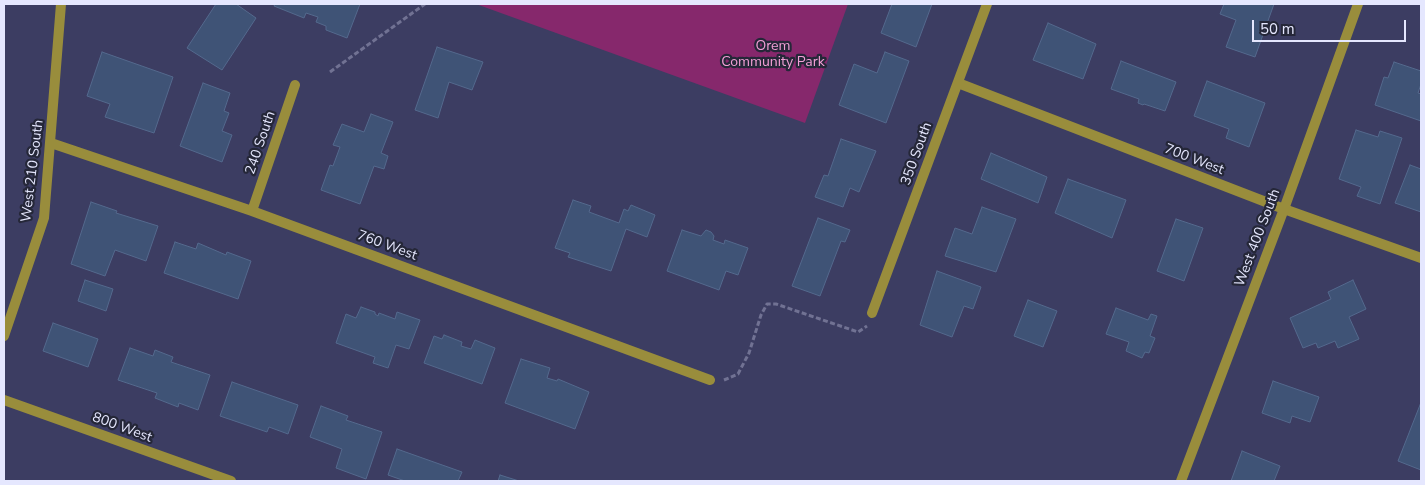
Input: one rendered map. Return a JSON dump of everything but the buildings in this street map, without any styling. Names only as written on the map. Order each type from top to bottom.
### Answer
[{"type":"street","name":"West 210 South","points":[[4,336],[44,218],[61,4]]},
{"type":"street","name":"350 South","points":[[872,313],[987,4]]},
{"type":"street","name":"West 400 South","points":[[1181,481],[1284,209],[1358,4]]},
{"type":"street","name":"700 West","points":[[958,83],[1284,209],[1421,258]]},
{"type":"street","name":"240 South","points":[[252,211],[295,85]]},
{"type":"street","name":"760 West","points":[[51,143],[252,211],[710,380]]},
{"type":"street","name":"800 West","points":[[4,400],[232,481]]},
{"type":"path","points":[[330,72],[425,4]]},
{"type":"path","points":[[710,380],[727,380],[738,374],[749,353],[766,304],[776,304],[858,332],[867,326],[872,313]]},
{"type":"green space","name":"Orem Community Park","points":[[476,4],[848,4],[805,123]]}]
